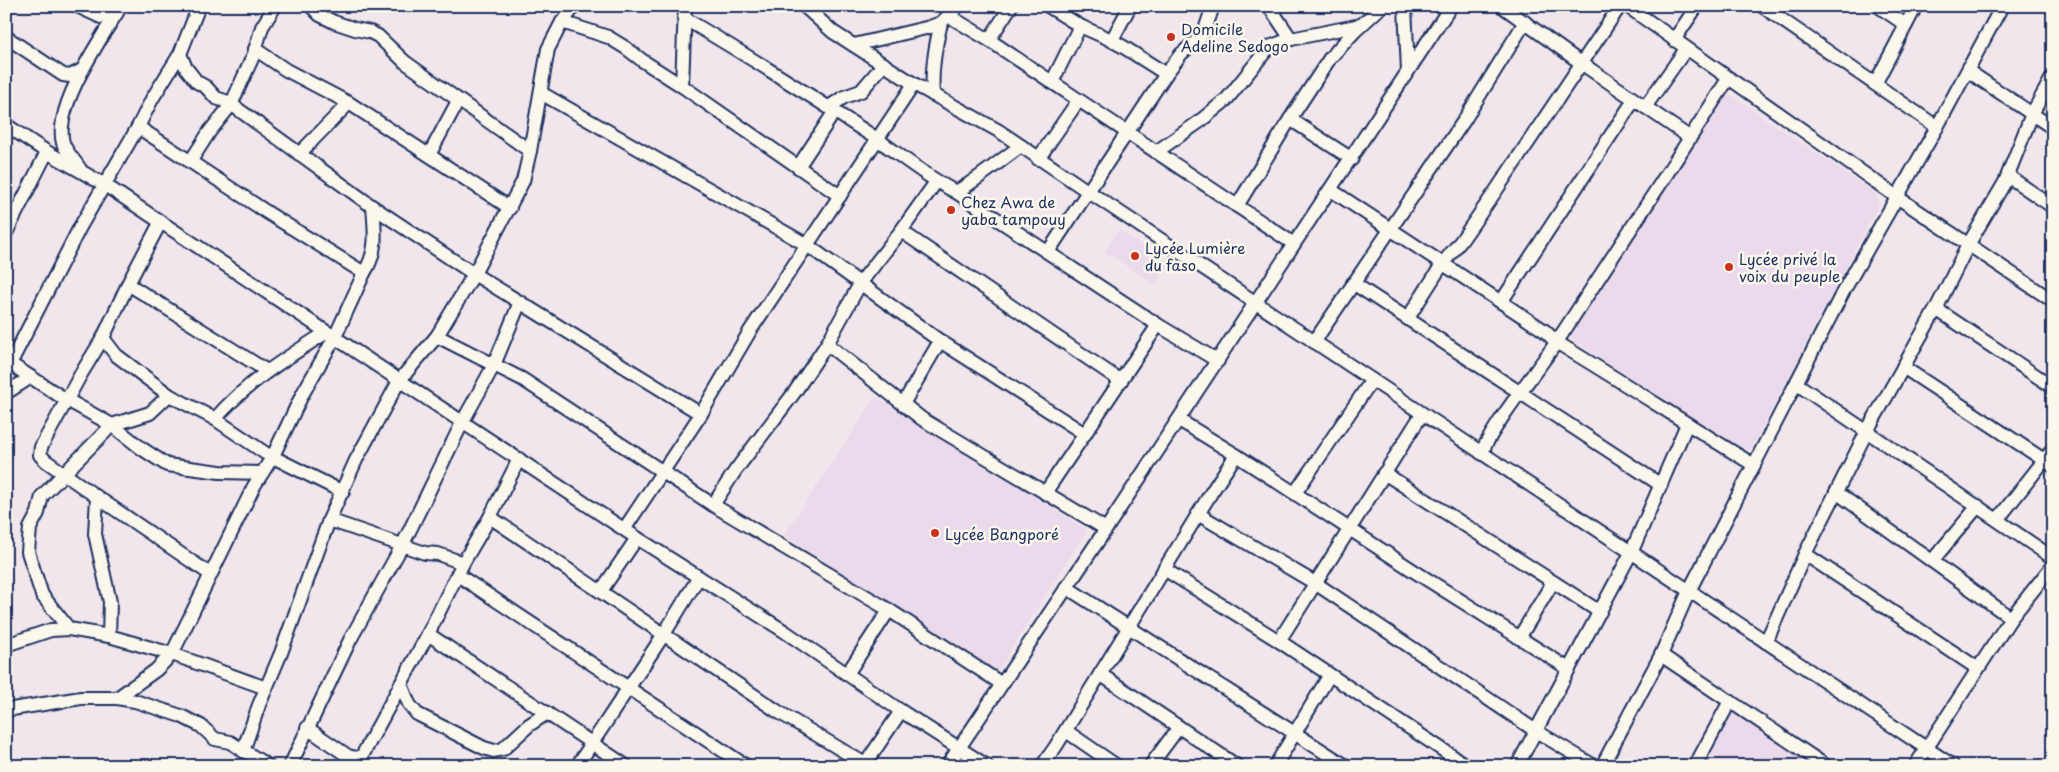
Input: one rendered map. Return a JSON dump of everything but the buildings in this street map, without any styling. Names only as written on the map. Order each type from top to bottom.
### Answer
[{"type":"street","points":[[77,6],[101,17],[119,10]]},
{"type":"street","points":[[199,6],[180,54],[152,99],[138,127],[80,227],[8,363],[66,400],[112,425],[141,448],[167,465],[220,472],[262,473]]},
{"type":"street","points":[[190,162],[210,131],[231,105],[255,49],[262,27],[275,6]]},
{"type":"street","points":[[311,6],[334,22],[378,36],[405,62],[530,151]]},
{"type":"street","points":[[243,751],[329,520],[356,460],[399,381],[437,336],[474,274],[523,181],[548,49],[562,22],[575,6]]},
{"type":"street","points":[[804,6],[833,32],[914,84],[999,131],[1038,159],[1953,766]]},
{"type":"street","points":[[989,40],[1012,6]]},
{"type":"street","points":[[1048,6],[1080,26],[1112,40],[1166,74]]},
{"type":"street","points":[[1112,40],[1130,6]]},
{"type":"street","points":[[1048,252],[1166,74],[1181,54],[1200,38],[1205,30],[1213,6]]},
{"type":"street","points":[[1268,6],[1291,39]]},
{"type":"street","points":[[1237,206],[1330,58],[1382,6]]},
{"type":"street","points":[[1406,6],[1408,71]]},
{"type":"street","points":[[947,766],[1106,530],[1352,159],[1390,97],[1452,6]]},
{"type":"street","points":[[1502,6],[1581,64],[1690,137]]},
{"type":"street","points":[[1408,318],[1443,263],[1461,241],[1620,6]]},
{"type":"street","points":[[1627,6],[1897,197],[2053,301]]},
{"type":"street","points":[[1674,40],[1697,6]]},
{"type":"street","points":[[1762,6],[1775,10],[1938,128]]},
{"type":"street","points":[[1878,6],[1906,25]]},
{"type":"street","points":[[1875,84],[1916,6]]},
{"type":"street","points":[[1602,766],[1660,655],[1689,591],[1844,290],[1938,128],[2002,6]]},
{"type":"street","points":[[82,172],[64,145],[61,133],[74,89],[82,70],[119,10]]},
{"type":"street","points":[[682,86],[684,12]]},
{"type":"street","points":[[684,12],[878,139],[936,182],[956,192],[1158,325],[1218,361]]},
{"type":"street","points":[[854,45],[892,37],[949,15]]},
{"type":"street","points":[[949,15],[1294,244]]},
{"type":"street","points":[[933,95],[932,80],[935,46],[949,15]]},
{"type":"street","points":[[562,22],[608,37],[840,196]]},
{"type":"street","points":[[1314,342],[1463,122],[1525,22]]},
{"type":"street","points":[[1156,152],[1216,109],[1238,87],[1257,60],[1269,48],[1291,39],[1361,25]]},
{"type":"street","points":[[1052,82],[1080,26]]},
{"type":"street","points":[[6,37],[63,75],[70,76],[82,70]]},
{"type":"street","points":[[255,49],[286,70],[350,103],[510,208]]},
{"type":"street","points":[[1501,302],[1640,104],[1686,49]]},
{"type":"street","points":[[180,54],[186,68],[197,82],[206,87],[212,95],[231,105],[373,207],[474,274],[701,414]]},
{"type":"street","points":[[798,167],[832,109],[844,97],[861,91],[884,64]]},
{"type":"street","points":[[1968,71],[2053,128]]},
{"type":"street","points":[[1766,642],[1805,554],[1836,492],[1867,431],[1936,309],[1968,245],[2008,176],[2032,114],[2053,76]]},
{"type":"street","points":[[1481,453],[1519,391],[1556,342],[1728,79]]},
{"type":"street","points":[[625,528],[701,414],[750,331],[914,84]]},
{"type":"street","points":[[541,92],[807,245],[940,340],[1085,434]]},
{"type":"street","points":[[429,155],[458,100]]},
{"type":"street","points":[[1038,159],[1078,101]]},
{"type":"street","points":[[299,154],[350,103]]},
{"type":"street","points":[[1290,119],[1352,159]]},
{"type":"street","points":[[6,126],[105,185],[399,381],[625,528],[637,538],[784,631],[901,711],[959,746],[987,766]]},
{"type":"street","points":[[138,127],[268,213],[364,273]]},
{"type":"street","points":[[956,192],[1021,146]]},
{"type":"street","points":[[6,233],[47,152]]},
{"type":"street","points":[[2008,176],[2053,207]]},
{"type":"street","points":[[713,505],[734,470],[794,393],[827,344],[861,282],[901,232],[936,182]]},
{"type":"street","points":[[1331,190],[1501,302],[1545,332],[1556,342],[1640,392],[1687,424],[1754,465]]},
{"type":"street","points":[[117,698],[156,670],[172,654],[210,574],[262,473],[273,456],[331,334],[371,258],[376,239],[373,207]]},
{"type":"street","points":[[160,223],[128,284],[103,338],[66,400],[41,447],[40,455],[97,497],[210,574]]},
{"type":"street","points":[[901,232],[1121,381]]},
{"type":"street","points":[[1353,283],[1661,485]]},
{"type":"street","points":[[128,284],[267,371]]},
{"type":"street","points":[[290,766],[350,640],[403,544],[463,421],[494,365],[520,302]]},
{"type":"street","points":[[1936,309],[2053,387]]},
{"type":"street","points":[[1045,493],[1158,325]]},
{"type":"street","points":[[215,419],[234,397],[267,371],[331,334]]},
{"type":"street","points":[[437,336],[538,390],[713,505],[889,610],[1002,684]]},
{"type":"street","points":[[103,338],[116,355],[169,395],[215,419],[273,456],[343,492]]},
{"type":"street","points":[[903,404],[940,340]]},
{"type":"street","points":[[827,344],[922,419],[1106,530]]},
{"type":"street","points":[[1903,366],[2048,463]]},
{"type":"street","points":[[6,393],[31,377]]},
{"type":"street","points":[[1295,493],[1372,380]]},
{"type":"street","points":[[1797,384],[2053,558]]},
{"type":"street","points":[[69,628],[42,595],[28,552],[30,528],[38,513],[42,496],[112,425],[122,424],[150,413],[169,395]]},
{"type":"street","points":[[1279,641],[1422,414]]},
{"type":"street","points":[[1178,420],[1236,455],[1568,669]]},
{"type":"street","points":[[1517,766],[1631,553],[1687,424]]},
{"type":"street","points":[[1998,520],[2048,463],[2053,449]]},
{"type":"street","points":[[1042,766],[1066,731],[1164,569],[1236,455]]},
{"type":"street","points":[[307,728],[348,756],[356,758],[362,756],[519,459]]},
{"type":"street","points":[[1384,473],[1600,612]]},
{"type":"street","points":[[1836,492],[2011,618]]},
{"type":"street","points":[[97,497],[95,534],[110,602],[109,636]]},
{"type":"street","points":[[1932,562],[1978,506]]},
{"type":"street","points":[[1198,514],[1315,583],[1536,731],[1594,766]]},
{"type":"street","points":[[490,516],[777,711],[865,765],[901,711]]},
{"type":"street","points":[[329,520],[403,544],[460,569],[538,629],[628,686],[746,766]]},
{"type":"street","points":[[601,591],[637,538]]},
{"type":"street","points":[[1805,554],[1977,668]]},
{"type":"street","points":[[1915,766],[2011,618],[2053,565]]},
{"type":"street","points":[[1164,569],[1279,641],[1467,766]]},
{"type":"street","points":[[576,766],[664,634],[698,577]]},
{"type":"street","points":[[1518,638],[1553,582]]},
{"type":"street","points":[[1066,587],[1346,766]]},
{"type":"street","points":[[847,674],[889,610]]},
{"type":"street","points":[[6,645],[51,630],[69,628],[109,636],[172,654],[266,688]]},
{"type":"street","points":[[428,634],[626,766]]},
{"type":"street","points":[[1660,655],[1826,766]]},
{"type":"street","points":[[1100,674],[1237,766]]},
{"type":"street","points":[[1276,766],[1329,676]]},
{"type":"street","points":[[401,684],[409,704],[417,714],[484,748],[494,751],[503,749],[529,725],[547,713]]},
{"type":"street","points":[[6,710],[81,698],[117,698],[135,701],[181,716],[201,726],[215,739],[230,742],[268,766]]},
{"type":"street","points":[[1695,766],[1730,701]]},
{"type":"street","points":[[1150,766],[1178,727]]},
{"type":"street","points":[[1066,731],[1117,766]]},
{"type":"shaded area","name":"Lycée privé la voix du peuple","points":[[1728,93],[1876,194],[1879,204],[1751,449],[1743,451],[1572,340],[1570,330]]},
{"type":"shaded area","name":"Lycée Lumière du faso","points":[[1118,230],[1170,263],[1155,284],[1105,252]]},
{"type":"shaded area","name":"Lycée Bangporé","points":[[876,397],[1087,530],[996,673],[784,535]]},
{"type":"shaded area","points":[[1734,713],[1811,766],[1703,766],[1729,714]]},
{"type":"place","name":"Domicile Adeline Sedogo","points":[[1171,37]]},
{"type":"place","name":"Chez Awa de yaba tampouy","points":[[951,210]]},
{"type":"place","name":"Lycée Lumière du faso","points":[[1135,256]]},
{"type":"place","name":"Lycée privé la voix du peuple","points":[[1729,267]]},
{"type":"place","name":"Lycée Bangporé","points":[[935,533]]}]
